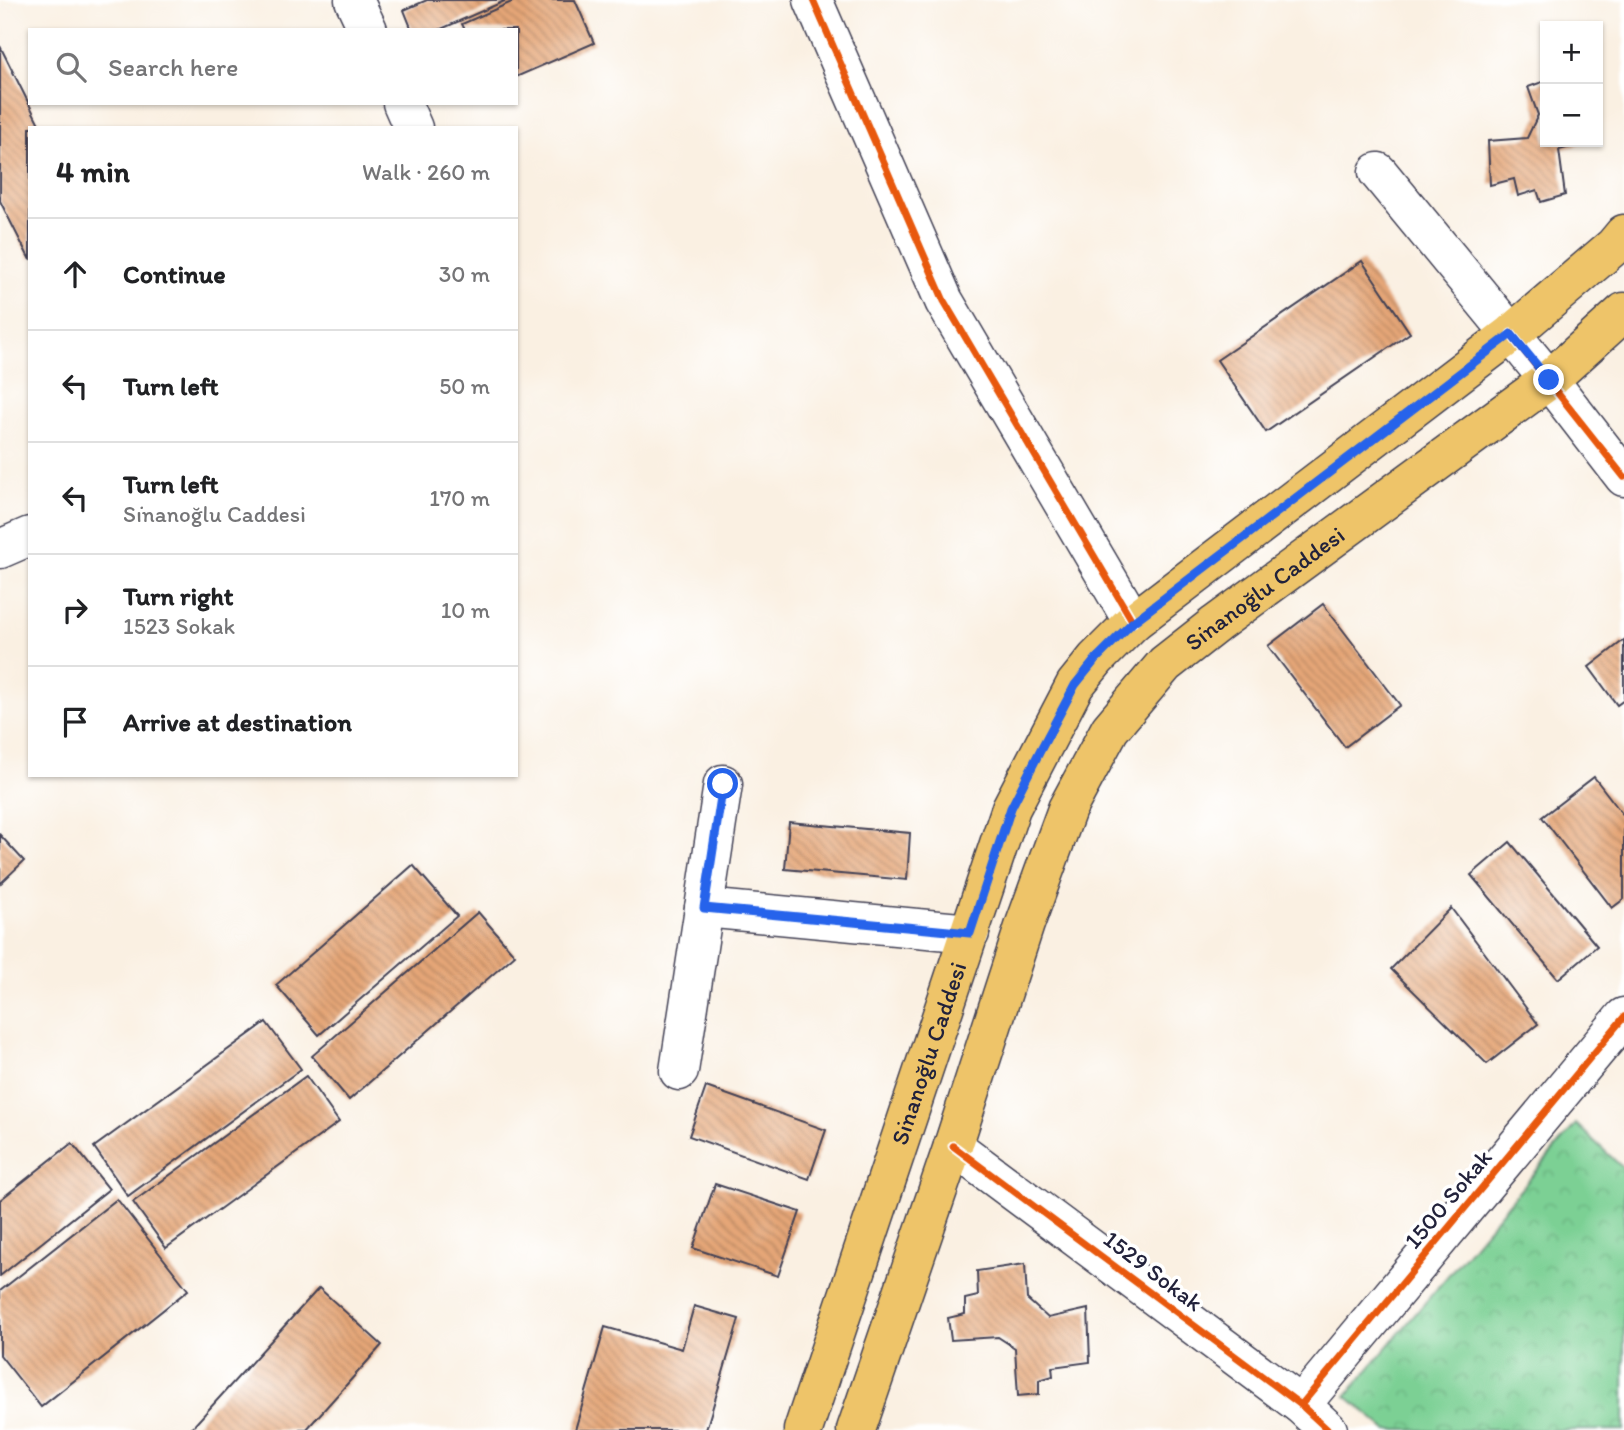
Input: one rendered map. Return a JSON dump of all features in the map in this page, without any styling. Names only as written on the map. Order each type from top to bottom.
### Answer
[{"type":"main road","name":"Si̇nanoğlu Caddesi","points":[[803,1430],[1011,808],[1075,685],[1096,659],[1133,622],[1511,334],[1614,246],[1624,234]]},
{"type":"main road","name":"Si̇nanoğlu Caddesi","points":[[856,1430],[1025,924],[1067,809],[1110,729],[1166,664],[1216,624],[1549,380],[1624,312]]},
{"type":"street","points":[[354,0],[367,28]]},
{"type":"street","points":[[813,0],[944,301],[1133,622]]},
{"type":"street","points":[[403,105],[412,126]]},
{"type":"street","points":[[1378,172],[1549,380],[1624,477]]},
{"type":"street","points":[[0,550],[28,537]]},
{"type":"street","points":[[679,1071],[723,784]]},
{"type":"street","points":[[704,908],[970,933]]},
{"type":"street","name":"1500 Sokak","points":[[1315,1418],[1624,1017]]},
{"type":"street","name":"1529 Sokak","points":[[953,1146],[1315,1418]]},
{"type":"green space","points":[[1576,1124],[1624,1169],[1624,1430],[1387,1430],[1346,1396]]},
{"type":"building","points":[[427,0],[507,0],[444,28],[411,28],[404,10]]},
{"type":"building","points":[[516,0],[575,0],[594,43],[518,76],[518,28],[464,28],[462,24]]},
{"type":"building","points":[[0,46],[40,126],[28,126],[28,256],[0,201]]},
{"type":"building","points":[[1540,83],[1540,147],[1571,147],[1559,150],[1565,195],[1541,202],[1537,190],[1518,196],[1514,179],[1490,185],[1488,141],[1527,138],[1538,115],[1528,87]]},
{"type":"building","points":[[1362,261],[1410,333],[1266,432],[1217,360]]},
{"type":"building","points":[[1323,604],[1400,705],[1345,747],[1268,646]]},
{"type":"building","points":[[1624,640],[1624,700],[1617,705],[1589,667]]},
{"type":"building","points":[[1594,777],[1624,816],[1624,899],[1612,908],[1542,817]]},
{"type":"building","points":[[789,822],[910,833],[907,880],[785,869]]},
{"type":"building","points":[[0,835],[24,861],[0,884]]},
{"type":"building","points":[[1510,842],[1597,946],[1558,979],[1471,875]]},
{"type":"building","points":[[413,865],[457,916],[319,1035],[276,985]]},
{"type":"building","points":[[1451,908],[1538,1024],[1487,1064],[1391,969]]},
{"type":"building","points":[[478,912],[515,955],[349,1100],[312,1056]]},
{"type":"building","points":[[266,1022],[301,1069],[128,1196],[94,1147]]},
{"type":"building","points":[[306,1076],[339,1122],[166,1248],[133,1202]]},
{"type":"building","points":[[706,1087],[826,1130],[809,1179],[689,1136]]},
{"type":"building","points":[[72,1143],[109,1189],[0,1276],[0,1200]]},
{"type":"building","points":[[715,1184],[800,1212],[778,1276],[693,1248]]},
{"type":"building","points":[[117,1199],[188,1290],[41,1407],[0,1355],[0,1291]]},
{"type":"building","points":[[1025,1264],[1027,1299],[1048,1318],[1088,1309],[1090,1362],[1052,1367],[1053,1376],[1039,1380],[1039,1394],[1018,1396],[1015,1348],[998,1337],[951,1340],[948,1318],[965,1314],[965,1299],[978,1296],[977,1271]]},
{"type":"building","points":[[319,1288],[382,1345],[306,1430],[190,1430]]},
{"type":"building","points":[[694,1306],[739,1319],[706,1430],[575,1430],[605,1327],[682,1349]]},
{"type":"cycle path","points":[[813,0],[944,301],[1133,622]]},
{"type":"cycle path","points":[[1511,334],[1624,477]]},
{"type":"cycle path","points":[[1301,1405],[1624,1017]]},
{"type":"cycle path","points":[[953,1146],[1301,1405],[1328,1430]]},
{"type":"route","points":[[723,784],[704,908],[970,933],[1011,808],[1041,749],[1075,685],[1096,659],[1133,622],[1511,334],[1549,380]]}]
